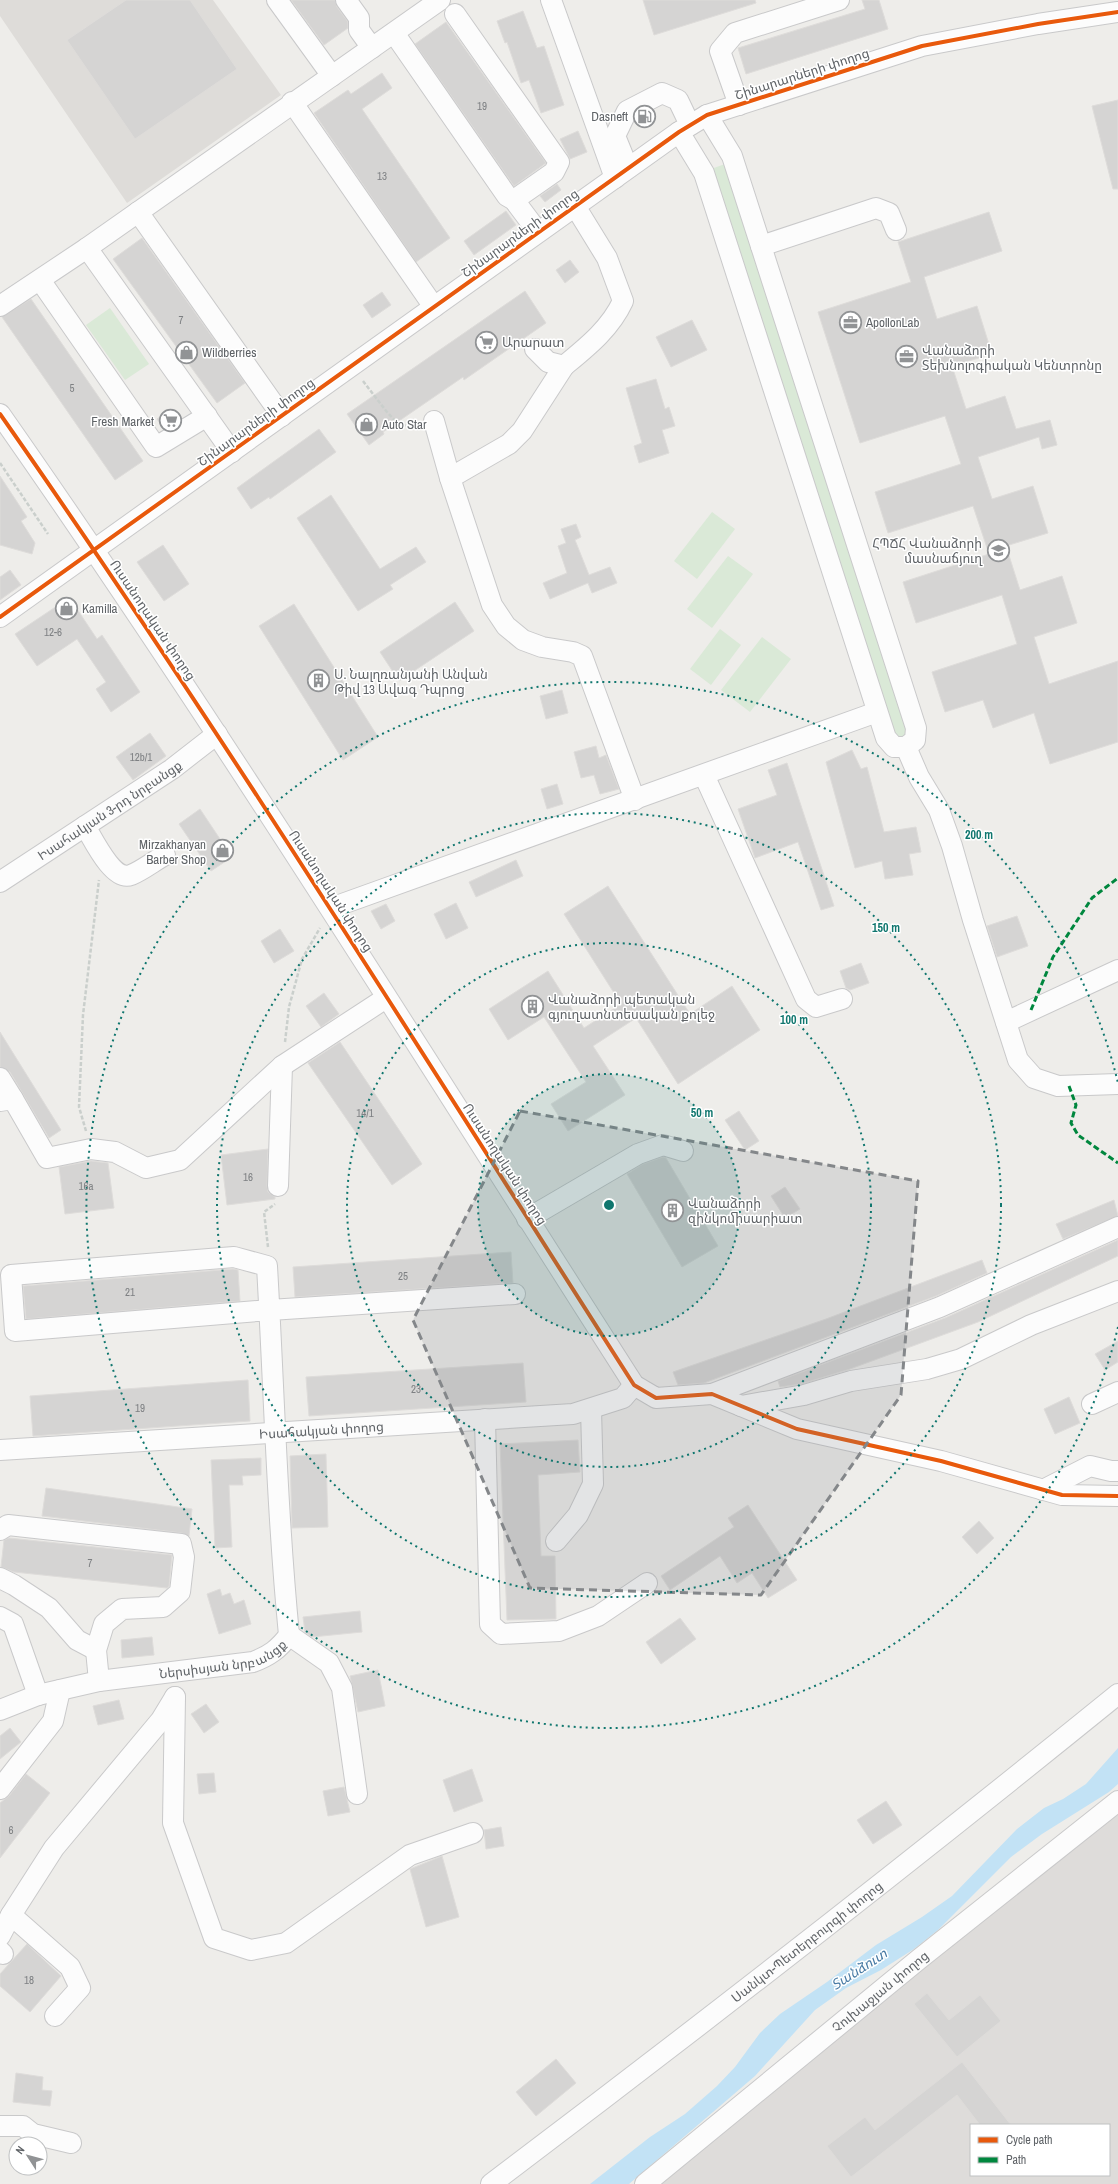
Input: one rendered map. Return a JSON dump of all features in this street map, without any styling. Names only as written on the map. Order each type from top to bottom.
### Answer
[{"type":"street","points":[[277,0],[332,76]]},
{"type":"street","points":[[346,0],[359,18],[359,30],[372,48]]},
{"type":"street","points":[[551,0],[621,173]]},
{"type":"street","points":[[739,105],[720,51],[735,32],[839,0]]},
{"type":"street","points":[[0,306],[87,248],[292,102],[394,33],[433,2]]},
{"type":"street","name":"Շինարարների փողոց","points":[[0,616],[232,452],[684,128],[708,115],[922,46],[1038,24],[1118,12]]},
{"type":"street","points":[[456,14],[559,162],[554,172],[514,200]]},
{"type":"street","points":[[394,33],[507,196],[514,200],[538,232]]},
{"type":"street","points":[[621,173],[615,136],[627,111],[662,93],[678,100],[684,128],[704,173],[877,712],[889,743],[894,747],[906,747],[915,740],[916,728],[732,156],[708,115]]},
{"type":"street","points":[[292,102],[434,307]]},
{"type":"street","points":[[450,478],[509,444],[522,431],[564,366],[593,343],[616,316],[623,302],[607,258],[575,206]]},
{"type":"street","points":[[761,246],[876,208],[888,213],[896,230]]},
{"type":"street","points":[[138,212],[282,416]]},
{"type":"street","points":[[87,248],[232,452]]},
{"type":"street","points":[[40,280],[156,447],[207,416]]},
{"type":"street","points":[[535,349],[548,362],[564,366]]},
{"type":"street","name":"Ուսանողական փողոց","points":[[0,414],[94,549],[217,734],[330,908],[634,1385]]},
{"type":"street","points":[[434,420],[450,478],[492,605],[506,626],[523,640],[542,648],[573,652],[582,656],[635,800]]},
{"type":"street","points":[[330,908],[635,800],[877,712]]},
{"type":"street","name":"Իսահակյան 3-րդ նրբանցք","points":[[0,882],[172,769],[217,734]]},
{"type":"street","points":[[906,747],[919,777],[939,810],[952,846],[973,920],[1018,1060],[1034,1078],[1058,1086],[1118,1084]]},
{"type":"street","points":[[704,775],[806,999],[816,1007],[842,999]]},
{"type":"street","points":[[85,826],[111,868],[121,876],[130,876],[165,855]]},
{"type":"street","points":[[1006,1022],[1118,970]]},
{"type":"street","points":[[0,1078],[6,1100],[47,1158],[91,1149],[115,1152],[146,1168],[180,1160],[282,1066],[386,998]]},
{"type":"street","points":[[278,1186],[282,1066]]},
{"type":"street","points":[[528,1219],[638,1154],[663,1145],[683,1151]]},
{"type":"street","points":[[634,1385],[656,1398],[712,1394],[940,1307],[1118,1227]]},
{"type":"street","points":[[270,1310],[267,1266],[234,1257],[11,1275],[14,1331],[270,1310],[515,1294]]},
{"type":"street","points":[[741,1406],[804,1395],[851,1381],[927,1369],[961,1359],[1031,1325],[1118,1291]]},
{"type":"street","name":"Ներսիսյան նրբանցք","points":[[0,1710],[38,1695],[99,1681],[252,1662],[266,1657],[280,1647],[289,1635],[274,1433],[270,1310]]},
{"type":"street","name":"Իսահակյան փողոց","points":[[0,1450],[573,1414],[623,1398],[634,1385]]},
{"type":"street","points":[[1092,1404],[1118,1392]]},
{"type":"street","points":[[712,1394],[797,1429],[941,1461],[1062,1495],[1118,1496]]},
{"type":"street","points":[[556,1541],[578,1515],[593,1484],[591,1409]]},
{"type":"street","points":[[485,1419],[490,1624],[501,1634],[560,1631],[598,1616],[647,1582]]},
{"type":"street","points":[[1044,1490],[1090,1466],[1111,1471],[1118,1471]]},
{"type":"street","points":[[0,1530],[8,1525],[181,1544],[184,1557],[180,1592],[164,1607],[122,1610],[104,1624],[96,1650],[99,1681]]},
{"type":"street","points":[[0,1578],[14,1585],[49,1608],[77,1640],[96,1650]]},
{"type":"street","points":[[0,1617],[13,1624],[38,1695]]},
{"type":"street","points":[[289,1635],[329,1663],[342,1688],[357,1794]]},
{"type":"street","points":[[1,1947],[11,1915],[54,1848],[161,1720],[175,1697],[188,1670]]},
{"type":"street","points":[[0,1789],[53,1721],[60,1690]]},
{"type":"street","name":"Սանկտ-Պետերբուրգի փողոց","points":[[492,2184],[645,2067],[956,1824],[1118,1694]]},
{"type":"street","points":[[175,1697],[173,1823],[214,1938],[251,1950],[286,1943],[410,1855],[473,1833]]},
{"type":"street","name":"Չուխաջյան փողոց","points":[[645,2184],[918,1960],[1118,1802]]},
{"type":"street","points":[[11,1915],[70,1967],[80,1988],[55,2016]]},
{"type":"street","points":[[0,2126],[23,2126],[33,2134],[71,2143]]},
{"type":"path","points":[[351,366],[387,412],[400,426],[434,420]]},
{"type":"path","points":[[0,463],[48,534]]},
{"type":"path","points":[[91,1149],[79,1107],[83,1015],[102,853]]},
{"type":"path","points":[[282,1066],[289,1007],[302,959],[330,908]]},
{"type":"path","points":[[264,1212],[269,1254]]},
{"type":"highlighted area","points":[[520,1111],[918,1181],[901,1395],[761,1595],[530,1588],[413,1320]]},
{"type":"shaded area","points":[[0,0],[213,0],[281,95],[127,203],[0,16]]},
{"type":"shaded area","points":[[1118,1813],[1118,2184],[659,2184],[924,1967]]},
{"type":"green space","points":[[725,164],[908,731],[906,738],[896,739],[711,169]]},
{"type":"green space","points":[[110,308],[149,364],[125,380],[86,325]]},
{"type":"green space","points":[[712,512],[735,529],[697,579],[674,561]]},
{"type":"green space","points":[[728,556],[753,574],[712,628],[687,609]]},
{"type":"green space","points":[[720,629],[741,645],[711,685],[690,669]]},
{"type":"green space","points":[[762,637],[791,659],[750,712],[721,690]]},
{"type":"water","name":"Տանձուտ","points":[[1118,1748],[1118,1784],[1109,1792],[1042,1834],[1011,1857],[938,1930],[914,1949],[881,1970],[846,1988],[815,2010],[755,2076],[629,2184],[590,2184],[650,2137],[685,2114],[717,2086],[735,2067],[760,2033],[780,2014],[827,1982],[876,1945],[922,1917],[952,1896],[1017,1829],[1044,1808],[1063,1799],[1086,1784]]},
{"type":"building","points":[[126,0],[190,0],[237,69],[135,139],[67,40]]},
{"type":"building","points":[[291,0],[335,0],[337,7],[348,22],[348,28],[324,45]]},
{"type":"building","points":[[643,0],[755,0],[756,3],[654,35]]},
{"type":"building","points":[[862,0],[879,0],[888,29],[746,74],[738,48],[865,9]]},
{"type":"building","points":[[523,11],[537,48],[544,46],[564,105],[541,113],[529,80],[521,83],[507,42],[505,43],[497,21]]},
{"type":"building","points":[[446,22],[546,163],[514,186],[415,44]]},
{"type":"building","points":[[382,73],[392,88],[362,109],[450,238],[416,262],[314,113],[348,90],[351,94]]},
{"type":"building","points":[[1118,100],[1118,189],[1113,189],[1092,106]]},
{"type":"building","points":[[578,131],[587,152],[570,159],[560,139]]},
{"type":"building","points":[[557,184],[561,190],[545,202],[540,196]]},
{"type":"building","points":[[506,211],[516,225],[474,255],[464,241]]},
{"type":"building","points":[[989,212],[1002,251],[924,277],[937,319],[977,306],[992,354],[952,366],[966,409],[1005,396],[1016,429],[1050,420],[1057,445],[1042,449],[1039,437],[978,457],[992,499],[1033,486],[1048,533],[1006,546],[1020,590],[1062,576],[1077,623],[1034,637],[1049,684],[1118,661],[1118,742],[1050,764],[1034,713],[993,728],[983,700],[945,712],[932,672],[1017,644],[1002,595],[916,623],[903,582],[989,554],[973,506],[888,533],[875,492],[961,464],[945,416],[860,443],[818,312],[911,282],[898,242]]},
{"type":"building","points":[[142,238],[245,383],[217,403],[113,259]]},
{"type":"building","points":[[570,260],[579,272],[565,283],[556,270]]},
{"type":"building","points":[[525,291],[546,323],[464,380],[463,377],[383,432],[384,434],[369,445],[347,414]]},
{"type":"building","points":[[382,292],[391,305],[372,318],[363,305]]},
{"type":"building","points":[[31,299],[143,461],[115,480],[2,317]]},
{"type":"building","points":[[692,320],[707,350],[671,367],[656,337]]},
{"type":"building","points":[[656,379],[665,409],[669,407],[675,426],[662,430],[669,453],[639,463],[634,446],[642,443],[626,388]]},
{"type":"building","name":"Fresh Market","points":[[173,409],[180,419],[164,429],[157,419]]},
{"type":"building","points":[[319,429],[336,452],[270,499],[269,497],[251,509],[237,488]]},
{"type":"building","points":[[0,476],[27,517],[21,521],[35,543],[32,554],[0,545]]},
{"type":"building","points":[[331,495],[380,569],[416,547],[426,562],[390,585],[393,589],[358,611],[297,518]]},
{"type":"building","points":[[576,524],[581,537],[575,540],[589,575],[610,567],[617,583],[592,593],[588,583],[550,599],[543,583],[567,573],[558,546],[566,543],[561,529]]},
{"type":"building","points":[[163,545],[189,584],[164,601],[137,562]]},
{"type":"building","points":[[10,570],[21,585],[0,600],[0,577]]},
{"type":"building","points":[[63,602],[73,603],[97,639],[102,635],[140,692],[111,712],[96,689],[106,682],[77,639],[37,666],[15,634]]},
{"type":"building","points":[[455,602],[474,631],[399,681],[380,652]]},
{"type":"building","name":"Ս. Նալղռանյանի Անվան Թիվ 13 Ավագ Դպրոց","points":[[294,604],[378,737],[343,760],[259,626]]},
{"type":"building","points":[[562,690],[568,713],[546,719],[540,696]]},
{"type":"building","points":[[150,733],[166,756],[133,780],[116,757]]},
{"type":"building","points":[[596,746],[599,758],[606,755],[619,789],[600,794],[594,775],[581,778],[574,752]]},
{"type":"building","points":[[852,750],[861,769],[867,767],[884,832],[916,827],[921,852],[909,854],[913,875],[885,879],[882,861],[855,868],[826,762]]},
{"type":"building","points":[[787,763],[834,906],[821,910],[798,842],[755,858],[738,809],[777,795],[768,770]]},
{"type":"building","points":[[557,784],[563,804],[547,809],[541,789]]},
{"type":"building","points":[[200,809],[232,857],[211,871],[179,824]]},
{"type":"building","points":[[516,860],[523,876],[476,897],[469,882]]},
{"type":"building","name":"Վանաձորի պետական գյուղատնտեսական քոլեջ","points":[[608,886],[690,1014],[732,986],[760,1030],[678,1084],[636,1018],[593,1046],[625,1095],[568,1131],[551,1104],[586,1082],[544,1017],[508,1040],[489,1009],[548,971],[584,1028],[621,1004],[564,914]]},
{"type":"building","points":[[456,903],[468,928],[446,939],[434,914]]},
{"type":"building","points":[[386,904],[395,921],[381,929],[371,911]]},
{"type":"building","points":[[1017,916],[1028,946],[997,957],[987,926]]},
{"type":"building","points":[[280,929],[294,951],[274,963],[261,941]]},
{"type":"building","points":[[861,963],[869,983],[850,990],[846,988],[840,971]]},
{"type":"building","points":[[324,993],[339,1014],[321,1027],[306,1006]]},
{"type":"building","points":[[0,1032],[61,1130],[49,1138],[10,1072],[0,1067]]},
{"type":"building","points":[[340,1042],[422,1164],[392,1185],[308,1063]]},
{"type":"building","points":[[739,1111],[759,1141],[745,1150],[725,1120]]},
{"type":"building","points":[[268,1149],[267,1186],[268,1192],[275,1197],[275,1199],[227,1205],[221,1155]]},
{"type":"building","name":"Վանաձորի զինկոմիսարիատ","points":[[663,1157],[666,1158],[718,1246],[682,1267],[627,1174],[643,1164]]},
{"type":"building","points":[[91,1161],[108,1163],[114,1208],[65,1214],[59,1167]]},
{"type":"building","points":[[785,1187],[800,1209],[785,1218],[771,1196]]},
{"type":"building","points":[[1114,1200],[1118,1216],[1063,1239],[1056,1224]]},
{"type":"building","points":[[1118,1240],[1118,1256],[978,1322],[850,1369],[801,1384],[780,1387],[778,1381],[945,1318]]},
{"type":"building","points":[[511,1252],[513,1283],[295,1297],[293,1267]]},
{"type":"building","points":[[982,1260],[987,1273],[936,1296],[704,1383],[678,1385],[673,1372],[826,1319]]},
{"type":"building","points":[[233,1269],[238,1270],[240,1301],[26,1319],[23,1286]]},
{"type":"building","points":[[1118,1341],[1118,1362],[1105,1370],[1095,1354]]},
{"type":"building","points":[[523,1363],[526,1402],[309,1416],[306,1377]]},
{"type":"building","points":[[248,1380],[250,1421],[33,1436],[30,1396]]},
{"type":"building","points":[[1069,1397],[1080,1423],[1055,1434],[1044,1409]]},
{"type":"building","points":[[578,1440],[580,1472],[538,1475],[541,1556],[555,1556],[556,1619],[507,1620],[500,1444]]},
{"type":"building","points":[[326,1454],[328,1527],[292,1528],[290,1456]]},
{"type":"building","points":[[261,1458],[261,1475],[242,1476],[243,1485],[229,1485],[232,1547],[215,1548],[211,1460]]},
{"type":"building","points":[[46,1488],[192,1509],[189,1536],[182,1533],[42,1516]]},
{"type":"building","points":[[748,1505],[797,1580],[768,1598],[752,1573],[737,1583],[720,1556],[670,1590],[661,1576],[734,1527],[728,1518]]},
{"type":"building","points":[[979,1521],[994,1538],[977,1554],[962,1537]]},
{"type":"building","points":[[9,1538],[172,1555],[169,1586],[167,1588],[14,1572],[1,1567],[4,1540]]},
{"type":"building","points":[[220,1589],[222,1596],[230,1593],[234,1604],[244,1600],[251,1624],[219,1634],[207,1594]]},
{"type":"building","points":[[360,1611],[362,1632],[312,1637],[305,1632],[303,1617]]},
{"type":"building","points":[[680,1618],[696,1639],[661,1664],[646,1642]]},
{"type":"building","points":[[152,1637],[154,1655],[122,1658],[121,1640]]},
{"type":"building","points":[[378,1670],[385,1706],[358,1712],[350,1676]]},
{"type":"building","points":[[119,1700],[124,1719],[98,1725],[93,1706]]},
{"type":"building","points":[[206,1704],[219,1722],[204,1733],[191,1714]]},
{"type":"building","points":[[10,1728],[21,1742],[0,1759],[0,1736]]},
{"type":"building","points":[[472,1769],[483,1801],[454,1812],[443,1780]]},
{"type":"building","points":[[214,1773],[216,1792],[199,1794],[197,1774]]},
{"type":"building","points":[[26,1774],[50,1793],[0,1858],[0,1803],[9,1796]]},
{"type":"building","points":[[344,1787],[350,1812],[328,1816],[323,1791]]},
{"type":"building","points":[[886,1801],[902,1825],[873,1844],[857,1820]]},
{"type":"building","points":[[501,1827],[504,1846],[486,1849],[484,1830]]},
{"type":"building","points":[[442,1856],[459,1917],[426,1927],[410,1869]]},
{"type":"building","points":[[27,1944],[61,1976],[30,2012],[0,1986],[0,1974]]},
{"type":"building","points":[[927,1993],[949,2020],[980,1995],[1001,2021],[957,2057],[914,2004]]},
{"type":"building","points":[[556,2059],[576,2083],[536,2116],[516,2092]]},
{"type":"building","points":[[962,2062],[1010,2124],[979,2124],[957,2095],[851,2177],[827,2146],[865,2117],[875,2130]]},
{"type":"building","points":[[16,2073],[43,2077],[42,2090],[52,2091],[50,2106],[13,2102]]},
{"type":"marked path","points":[[1031,1010],[1053,957],[1092,898],[1118,878]]},
{"type":"marked path","points":[[1069,1086],[1076,1105],[1071,1123],[1078,1135],[1118,1163]]},
{"type":"cycle path","points":[[0,617],[679,132],[707,115],[922,46],[1038,24],[1118,12]]},
{"type":"cycle path","points":[[0,414],[82,533],[243,775],[401,1019],[634,1385],[656,1398],[712,1394],[797,1429],[941,1461],[1062,1495],[1118,1496]]},
{"type":"place","name":"Dasneft","points":[[644,116]]},
{"type":"place","name":"ApollonLab","points":[[851,322]]},
{"type":"place","name":"Արարատ","points":[[486,342]]},
{"type":"place","name":"Wildberries","points":[[187,352]]},
{"type":"place","name":"Վանաձորի Տեխնոլոգիական Կենտրոնը","points":[[906,357]]},
{"type":"place","name":"Fresh Market","points":[[170,421]]},
{"type":"place","name":"Auto Star","points":[[366,424]]},
{"type":"place","name":"ՀՊՃՀ Վանաձորի մասնաճյուղ","points":[[998,550]]},
{"type":"place","name":"Kamilla","points":[[67,608]]},
{"type":"place","name":"Ս. Նալղռանյանի Անվան Թիվ 13 Ավագ Դպրոց","points":[[318,681]]},
{"type":"place","name":"Mirzakhanyan Barber Shop","points":[[222,851]]},
{"type":"place","name":"Վանաձորի պետական գյուղատնտեսական քոլեջ","points":[[532,1006]]},
{"type":"place","name":"Վանաձորի զինկոմիսարիատ","points":[[672,1210]]}]
